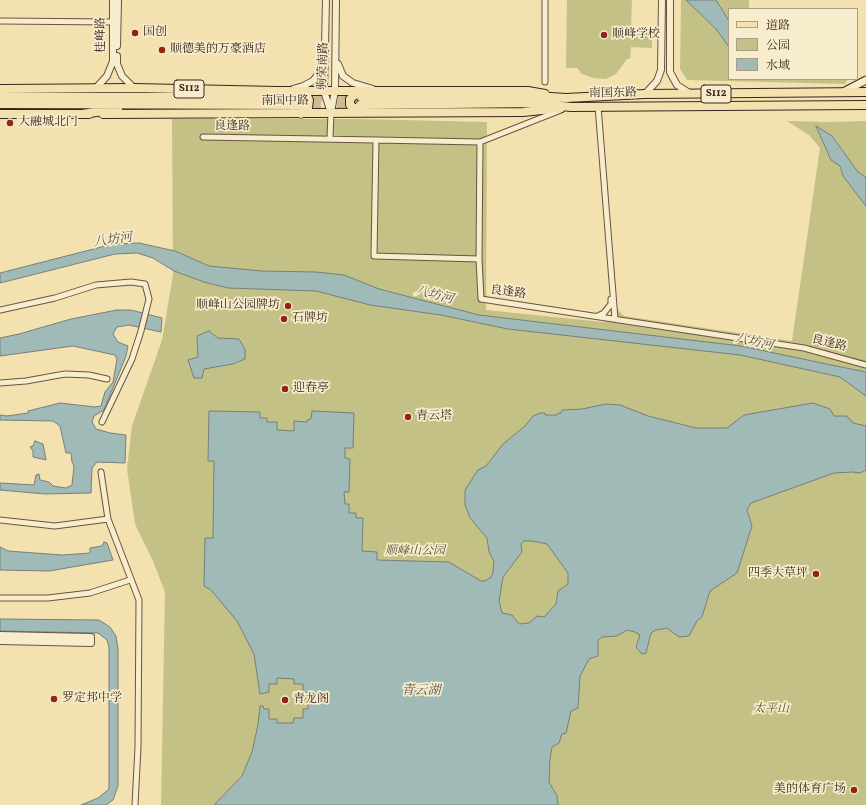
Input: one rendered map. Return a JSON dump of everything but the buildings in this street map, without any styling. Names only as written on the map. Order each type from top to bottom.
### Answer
[{"type":"main road","points":[[842,92],[866,80]]},
{"type":"main road","name":"南国中路","points":[[0,90],[96,88],[278,91],[324,90],[336,91],[362,101]]},
{"type":"main road","points":[[292,91],[306,94],[309,100],[308,108],[300,105]]},
{"type":"main road","name":"南国中路","points":[[0,97],[300,105],[331,113],[362,101],[377,91],[528,91],[566,98]]},
{"type":"main road","name":"南国东路","points":[[362,101],[536,96],[566,98],[645,94],[866,92]]},
{"type":"main road","name":"南国东路","points":[[362,101],[535,103],[571,107],[866,105]]},
{"type":"main road","name":"南国中路","points":[[0,104],[300,105]]},
{"type":"main road","points":[[82,114],[148,105]]},
{"type":"main road","name":"南国中路","points":[[0,114],[82,114],[300,105]]},
{"type":"street","name":"桂峰路","points":[[96,88],[107,76],[113,61],[113,0]]},
{"type":"street","points":[[118,0],[117,64],[122,76],[134,88]]},
{"type":"street","name":"驹荣南路","points":[[326,0],[324,90],[331,113]]},
{"type":"street","name":"驹荣南路","points":[[331,113],[336,91],[336,0]]},
{"type":"street","points":[[544,82],[545,0]]},
{"type":"street","points":[[645,94],[657,81],[661,70],[662,0]]},
{"type":"street","points":[[670,0],[670,72],[677,85],[692,94]]},
{"type":"street","points":[[0,21],[113,22]]},
{"type":"street","points":[[278,91],[302,86],[312,81],[322,69],[325,51]]},
{"type":"street","points":[[336,52],[338,66],[343,76],[353,83],[377,91]]},
{"type":"street","points":[[598,106],[615,319]]},
{"type":"street","points":[[376,140],[374,256],[479,259],[480,142],[571,107]]},
{"type":"street","points":[[330,138],[331,113]]},
{"type":"street","name":"良逢路","points":[[203,137],[330,138],[480,142]]},
{"type":"street","name":"良逢路","points":[[479,259],[481,299],[804,348],[866,365]]},
{"type":"street","points":[[0,310],[55,298],[96,285],[131,282],[145,284],[149,299],[142,331],[132,359],[102,422]]},
{"type":"street","points":[[598,316],[604,313],[610,304],[612,291]]},
{"type":"street","points":[[0,383],[26,381],[65,374],[89,375],[107,379]]},
{"type":"street","points":[[101,472],[108,519],[130,580],[139,600],[136,805]]},
{"type":"street","points":[[0,520],[56,526],[108,519]]},
{"type":"street","points":[[0,598],[48,598],[90,593],[130,580]]},
{"type":"street","points":[[0,635],[91,636],[91,643],[0,641]]},
{"type":"green space","points":[[567,0],[632,0],[631,29],[652,29],[652,48],[631,47],[630,59],[627,59],[616,74],[606,79],[593,78],[582,74],[577,68],[566,68]]},
{"type":"green space","points":[[681,0],[749,0],[749,8],[728,8],[728,80],[847,80],[845,84],[687,80],[680,69]]},
{"type":"green space","name":"顺峰山公园","points":[[172,119],[357,119],[487,122],[486,310],[603,322],[611,321],[617,309],[624,316],[792,341],[820,148],[809,135],[787,121],[866,121],[866,805],[161,805],[165,592],[153,561],[135,524],[127,469],[132,426],[162,340],[173,275]]},
{"type":"water","points":[[686,0],[716,0],[728,19],[728,46],[716,29]]},
{"type":"water","points":[[816,126],[832,136],[858,172],[866,177],[866,206],[843,176],[840,166],[831,160]]},
{"type":"water","points":[[139,243],[175,251],[209,266],[261,271],[316,272],[344,275],[379,289],[479,315],[741,346],[866,372],[866,396],[840,377],[740,355],[508,329],[441,315],[370,305],[316,291],[228,288],[204,282],[174,271],[153,258],[137,253],[115,254],[0,283],[0,273],[113,244]]},
{"type":"water","points":[[117,310],[131,310],[162,318],[161,332],[129,325],[117,327],[113,334],[118,342],[128,346],[126,356],[104,410],[94,416],[92,422],[96,429],[126,435],[125,463],[97,462],[92,468],[91,493],[45,494],[0,490],[0,483],[34,485],[36,475],[39,474],[40,480],[49,482],[53,486],[66,488],[72,485],[74,466],[71,453],[66,453],[60,426],[53,421],[0,420],[0,415],[7,416],[28,413],[28,411],[60,403],[95,407],[101,406],[105,392],[113,382],[117,359],[115,355],[73,346],[0,356],[0,338],[71,319]]},
{"type":"water","points":[[209,331],[218,338],[239,339],[245,349],[245,359],[233,364],[204,369],[202,378],[194,378],[188,360],[198,357],[197,336]]},
{"type":"water","name":"青云湖","points":[[813,403],[830,409],[834,416],[847,416],[853,423],[866,426],[866,470],[860,473],[834,473],[751,503],[747,510],[752,526],[737,573],[710,591],[702,617],[697,621],[689,636],[679,637],[667,628],[656,630],[651,633],[646,653],[642,654],[636,647],[640,635],[635,632],[627,630],[617,636],[602,637],[598,640],[598,656],[589,659],[580,676],[578,708],[571,711],[566,733],[562,734],[559,743],[552,747],[549,782],[557,796],[558,805],[214,805],[242,776],[252,752],[258,725],[260,706],[263,706],[264,709],[269,709],[269,719],[277,719],[277,723],[293,723],[294,718],[303,718],[303,709],[308,709],[308,693],[303,693],[303,684],[294,684],[294,679],[277,678],[277,684],[269,684],[269,692],[260,694],[254,654],[237,621],[211,590],[204,586],[205,538],[213,538],[214,461],[208,461],[209,411],[260,412],[260,418],[267,418],[267,422],[277,422],[277,430],[294,431],[294,421],[307,422],[307,420],[311,419],[312,411],[354,413],[353,448],[345,448],[345,458],[350,459],[349,492],[344,492],[345,504],[349,504],[349,513],[356,513],[356,518],[363,518],[362,551],[377,552],[377,560],[449,562],[481,581],[485,581],[491,577],[494,561],[489,552],[487,538],[470,518],[465,505],[465,490],[478,470],[486,466],[503,444],[525,426],[533,416],[540,413],[545,413],[545,415],[557,415],[558,413],[561,413],[562,410],[582,409],[606,404],[620,405],[648,416],[696,428],[727,428],[744,415]],"holes":[[[524,541],[547,544],[568,573],[568,584],[558,591],[556,604],[544,617],[537,616],[529,623],[519,624],[512,615],[502,613],[499,601],[503,577],[522,552],[521,544]]]},
{"type":"water","points":[[35,441],[43,444],[46,460],[33,457],[33,451],[30,447],[33,446]]},
{"type":"water","points":[[104,542],[107,543],[113,560],[49,571],[0,570],[0,547],[8,551],[62,555],[90,553],[90,548],[102,546]]},
{"type":"water","points":[[0,619],[99,620],[110,627],[116,636],[118,649],[118,786],[113,800],[106,805],[81,805],[98,798],[109,789],[109,647],[107,640],[98,633],[0,631]]},
{"type":"tunnel","points":[[302,97],[358,97]]},
{"type":"tunnel","points":[[301,105],[356,105]]},
{"type":"place","name":"国创","points":[[135,33]]},
{"type":"place","name":"顺峰学校","points":[[604,35]]},
{"type":"place","name":"顺德美的万豪酒店","points":[[162,50]]},
{"type":"place","name":"大融城北门","points":[[10,123]]},
{"type":"place","name":"顺峰山公园牌坊","points":[[288,306]]},
{"type":"place","name":"石牌坊","points":[[284,319]]},
{"type":"place","name":"迎春亭","points":[[285,389]]},
{"type":"place","name":"青云塔","points":[[408,417]]},
{"type":"place","name":"四季大草坪","points":[[816,574]]},
{"type":"place","name":"罗定邦中学","points":[[54,699]]},
{"type":"place","name":"青龙阁","points":[[285,700]]},
{"type":"place","name":"美的体育广场","points":[[854,790]]},
{"type":"water label","name":"八坊河","points":[[113,241]]},
{"type":"water label","name":"八坊河","points":[[434,296]]},
{"type":"water label","name":"八坊河","points":[[754,343]]},
{"type":"park label","name":"太平山","points":[[771,710]]}]
